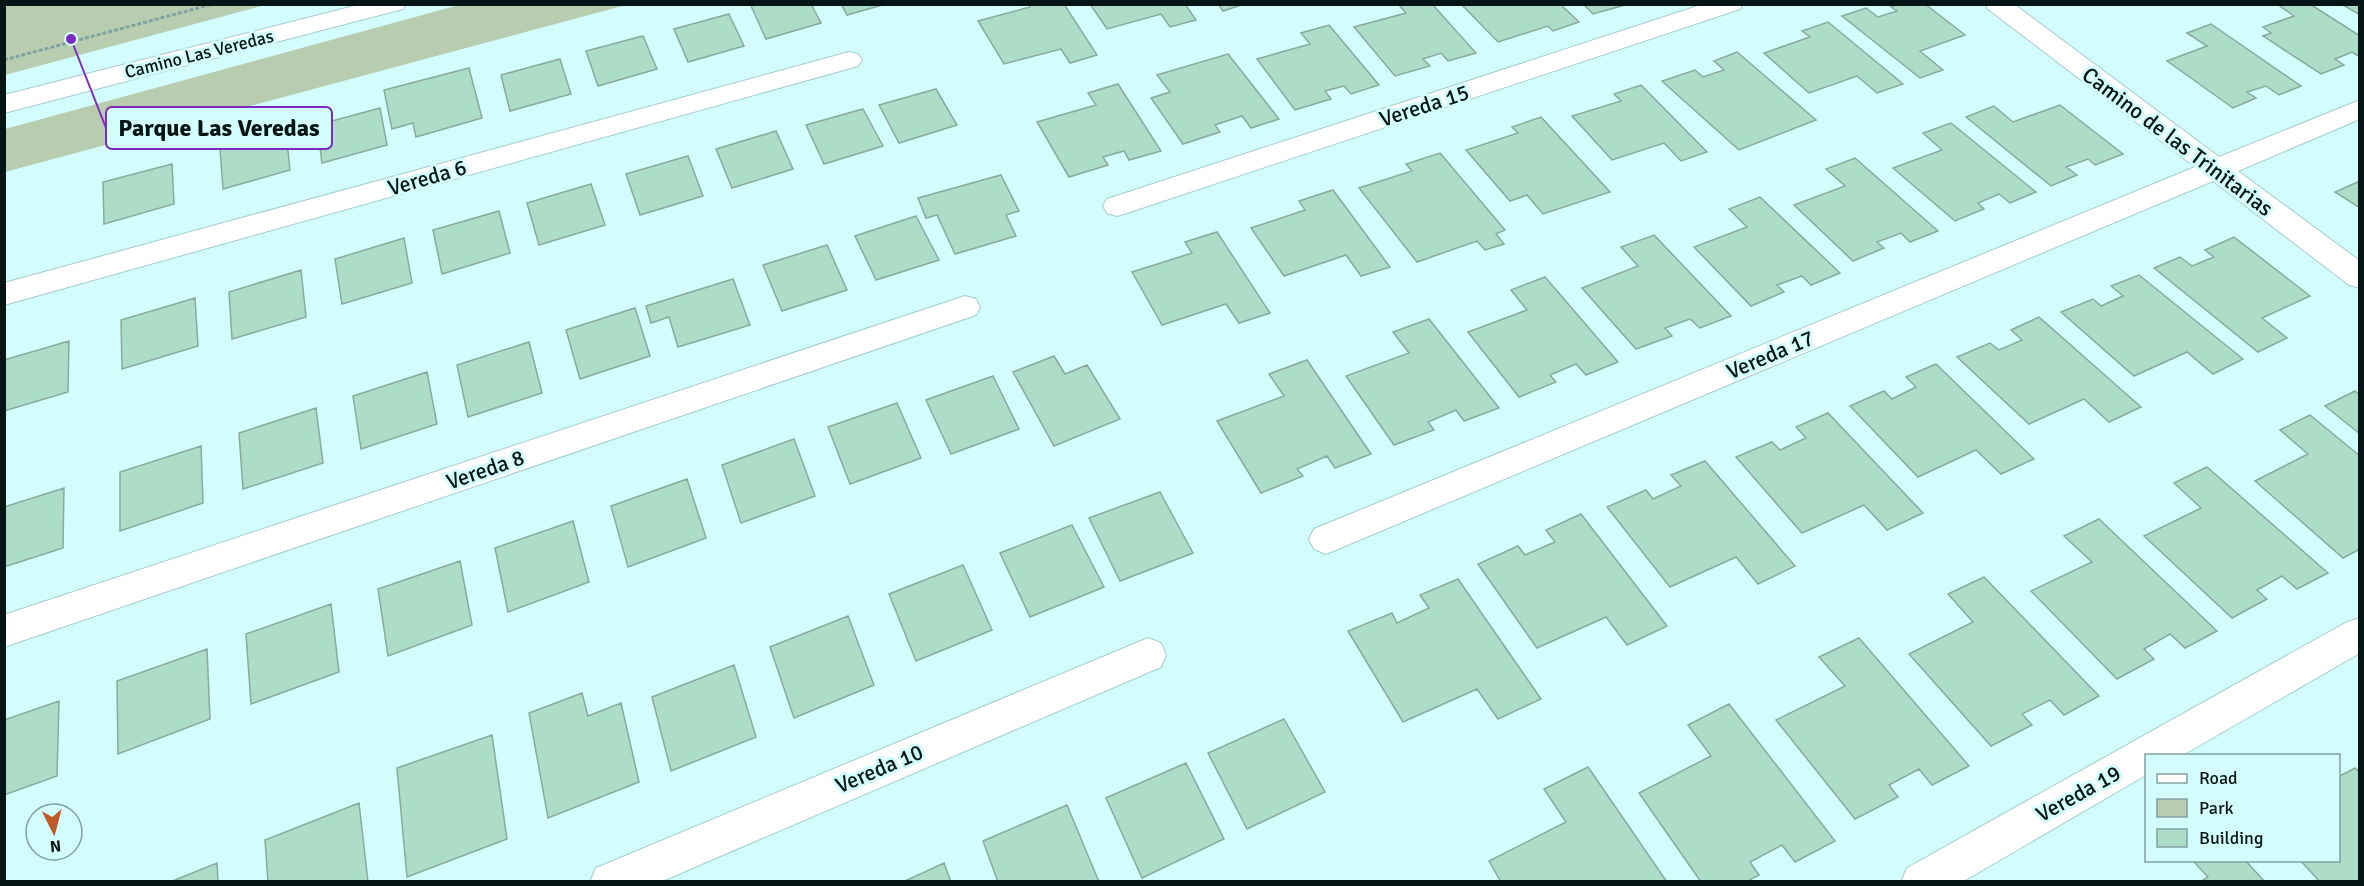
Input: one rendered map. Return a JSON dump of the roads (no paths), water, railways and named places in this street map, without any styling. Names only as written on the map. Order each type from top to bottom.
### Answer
[{"type":"street","name":"Camino Las Veredas","points":[[4,104],[394,4]]},
{"type":"street","name":"Vereda 15","points":[[1117,206],[1731,4]]},
{"type":"street","name":"Camino de las Trinitarias","points":[[1997,4],[2214,170],[2360,277]]},
{"type":"street","name":"Vereda 6","points":[[4,294],[849,60]]},
{"type":"street","name":"Vereda 17","points":[[1326,539],[2360,109]]},
{"type":"street","name":"Vereda 8","points":[[4,631],[965,307]]},
{"type":"street","name":"Vereda 19","points":[[2148,754],[2360,634]]},
{"type":"street","name":"Vereda 10","points":[[610,882],[1148,655]]},
{"type":"street","name":"Vereda 19","points":[[1921,882],[2145,755]]},
{"type":"place","name":"Parque Las Veredas","points":[[71,39]]}]
